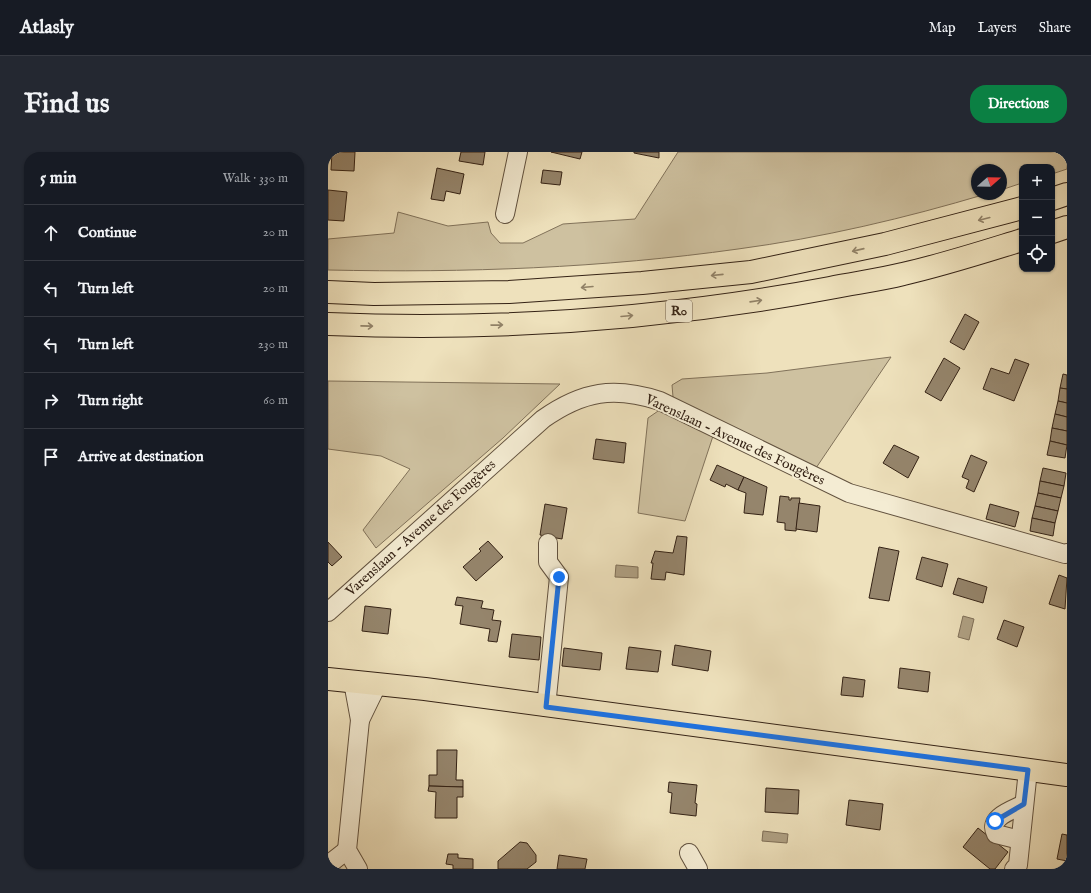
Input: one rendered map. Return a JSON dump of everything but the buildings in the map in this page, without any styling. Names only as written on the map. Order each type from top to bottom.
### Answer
[{"type":"main road","points":[[1055,198],[1067,194]]},
{"type":"main road","name":"R0","points":[[328,292],[374,294],[509,292],[634,284],[751,272],[885,244],[1019,209]]},
{"type":"main road","points":[[1055,231],[1067,227]]},
{"type":"main road","name":"R0","points":[[328,324],[369,326],[510,325],[716,307],[777,298],[903,274],[1019,241]]},
{"type":"main road","points":[[328,679],[425,690],[1067,775]]},
{"type":"street","points":[[505,214],[518,152]]},
{"type":"street","name":"Varenslaan - Avenue des Fougères","points":[[328,612],[543,419],[562,406],[582,398],[612,393],[638,394],[660,402],[849,494],[978,531],[1065,554],[1067,553]]},
{"type":"street","points":[[546,707],[559,577],[548,562],[548,543]]},
{"type":"street","points":[[353,682],[360,720],[347,850],[358,869]]},
{"type":"street","points":[[360,720],[377,685]]},
{"type":"street","points":[[1014,869],[1018,865],[1028,770]]},
{"type":"street","points":[[1020,840],[996,834],[994,830],[995,821],[1024,804]]},
{"type":"street","points":[[328,865],[347,850]]},
{"type":"street","points":[[689,852],[698,869]]},
{"type":"shaded area","points":[[678,152],[1067,152],[1067,169],[1055,173],[1055,164],[1019,164],[1019,184],[1007,188],[1007,164],[971,164],[971,198],[863,226],[801,239],[738,249],[636,261],[585,265],[431,271],[328,270],[328,239],[394,233],[398,212],[448,226],[488,222],[491,233],[500,243],[523,243],[563,224],[635,219]]},
{"type":"shaded area","points":[[891,357],[816,468],[673,397],[672,385],[682,379],[767,373]]},
{"type":"shaded area","points":[[328,381],[560,384],[503,438],[376,548],[363,530],[410,469],[381,456],[328,449]]},
{"type":"shaded area","points":[[661,409],[714,433],[685,521],[638,513],[648,418]]},
{"type":"shaded area","points":[[616,565],[638,567],[638,578],[615,577]]},
{"type":"shaded area","points":[[963,616],[974,619],[969,640],[958,637]]},
{"type":"shaded area","points":[[763,831],[788,834],[787,843],[762,841]]},
{"type":"route","points":[[559,577],[546,707],[1028,770],[1024,804],[995,821]]}]
